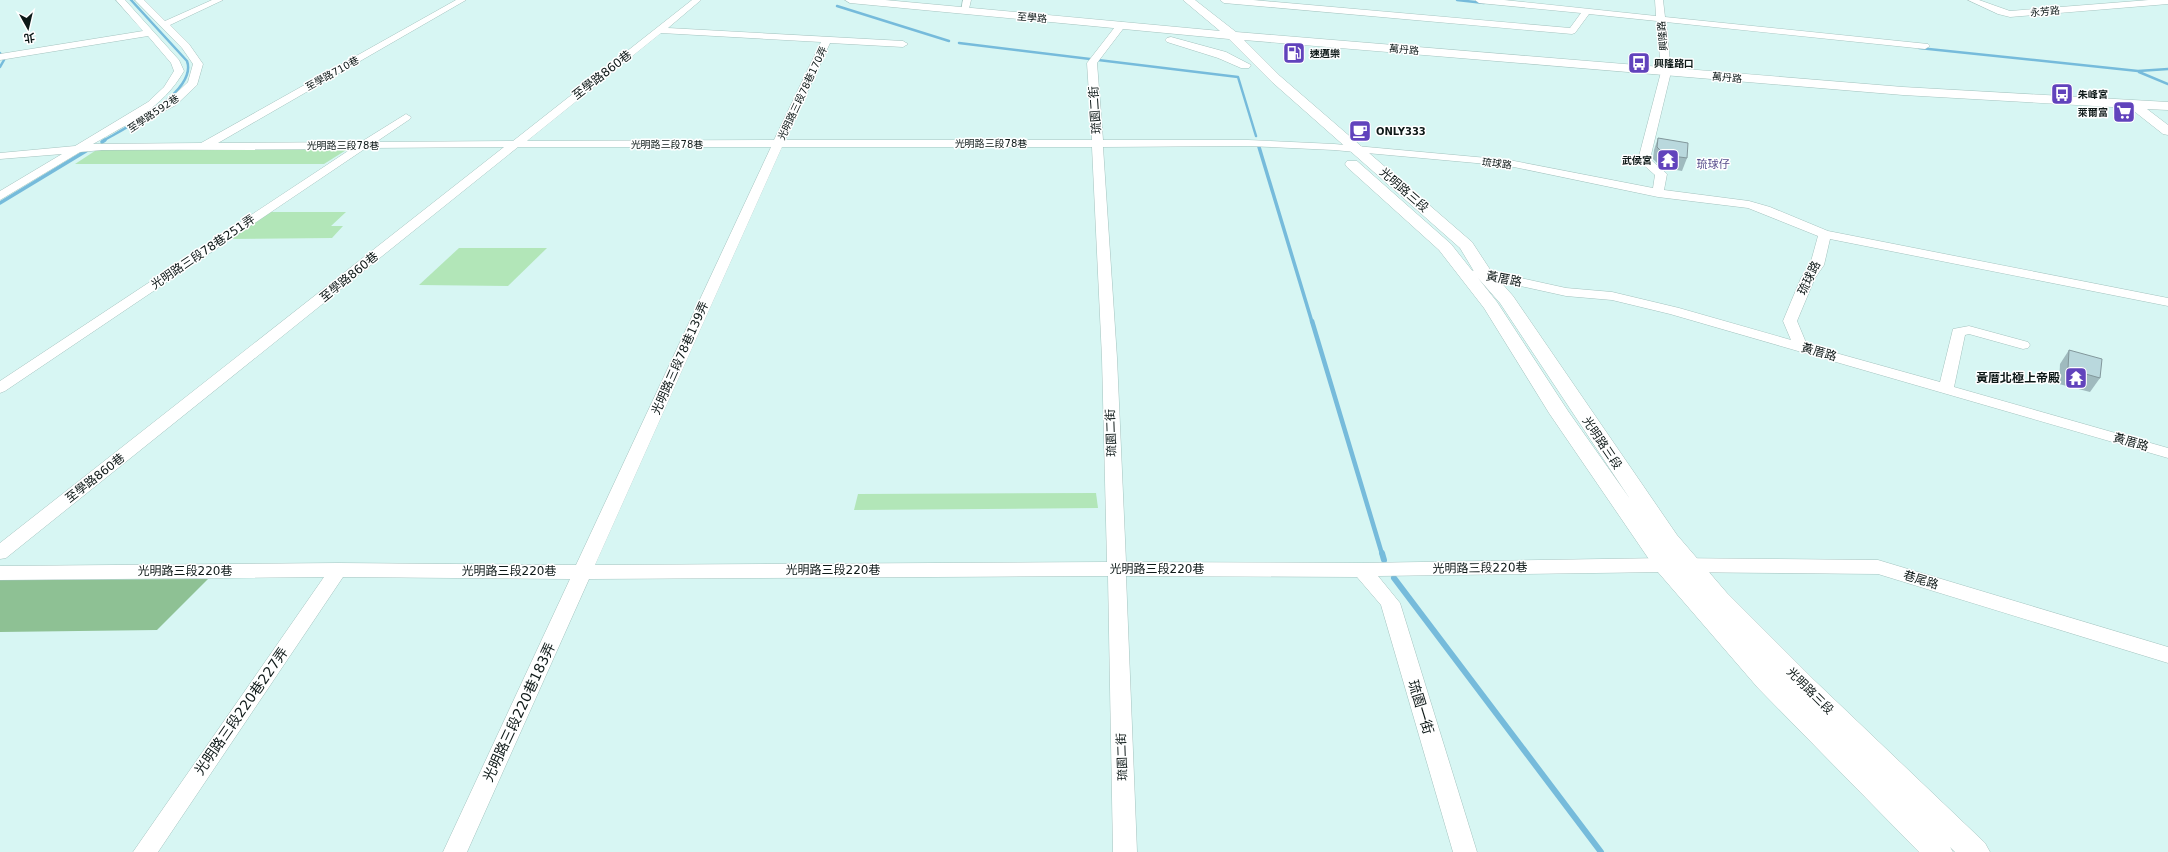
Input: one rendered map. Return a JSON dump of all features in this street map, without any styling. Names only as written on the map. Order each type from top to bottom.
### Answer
[{"type":"street","points":[[0,196],[152,104],[165,94],[171,85],[179,71],[176,62],[120,0]]},
{"type":"street","name":"至學路592巷","points":[[102,147],[172,102],[193,83],[198,64],[186,46],[139,0]]},
{"type":"street","points":[[163,25],[219,0]]},
{"type":"street","name":"至學路710巷","points":[[202,146],[462,0]]},
{"type":"street","name":"至學路860巷","points":[[0,553],[697,0]]},
{"type":"street","name":"至學路","points":[[850,0],[966,5],[1121,25],[1223,35]]},
{"type":"street","points":[[1175,0],[1190,17],[1223,35]]},
{"type":"street","points":[[1188,0],[1223,35]]},
{"type":"street","points":[[1224,0],[1572,31],[1586,12]]},
{"type":"street","points":[[1479,0],[1661,20],[1925,46]]},
{"type":"street","name":"興隆路","points":[[1659,0],[1666,72]]},
{"type":"street","name":"永芳路","points":[[1972,0],[2001,12],[2010,14],[2168,1]]},
{"type":"street","points":[[1121,25],[1170,26],[1190,17]]},
{"type":"street","points":[[1121,25],[1252,64],[1257,48],[1265,44],[1298,41]]},
{"type":"street","name":"琉園二街","points":[[1121,25],[1093,60],[1098,143],[1116,569],[1125,852]]},
{"type":"street","points":[[660,30],[903,44]]},
{"type":"street","points":[[4,57],[150,33]]},
{"type":"street","name":"萬丹路","points":[[1223,35],[1903,91],[2135,106],[2168,106]]},
{"type":"street","name":"光明路三段","points":[[1223,35],[1334,147],[1430,232],[1475,275],[1507,300],[1631,485],[1670,540],[1719,599],[1805,687],[1975,852]]},
{"type":"street","name":"光明路三段78巷170弄","points":[[777,145],[827,40]]},
{"type":"street","name":"光明路三段","points":[[1252,64],[1357,149],[1466,245],[1475,275],[1491,306],[1559,413],[1665,566],[1767,681],[1938,852]]},
{"type":"street","points":[[1658,193],[1662,174],[1644,160],[1666,72]]},
{"type":"street","points":[[2135,106],[2168,131]]},
{"type":"street","name":"光明路三段78巷251弄","points":[[0,388],[406,117]]},
{"type":"street","name":"光明路三段78巷","points":[[0,156],[78,148],[202,146],[1248,143],[1334,147]]},
{"type":"street","name":"光明路三段78巷139弄","points":[[583,572],[777,145]]},
{"type":"street","name":"琉球路","points":[[1334,147],[1509,163],[1658,193],[1749,206],[1766,210],[1825,234],[1817,265],[1808,278],[1790,320],[1801,347]]},
{"type":"street","points":[[1825,234],[1930,253],[2168,302]]},
{"type":"street","name":"黃厝路","points":[[1475,275],[1566,292],[1612,296],[1674,311],[2168,453]]},
{"type":"street","points":[[1946,389],[1958,332],[1968,330],[2023,344]]},
{"type":"street","name":"光明路三段220巷","points":[[0,573],[338,570],[583,572],[1116,569],[1362,570],[1665,566]]},
{"type":"street","name":"巷尾路","points":[[1665,566],[1878,567],[2168,655]]},
{"type":"street","name":"光明路三段220巷227弄","points":[[144,852],[338,570]]},
{"type":"street","name":"琉園一街","points":[[1362,570],[1390,603],[1465,852]]},
{"type":"street","name":"光明路三段220巷183弄","points":[[455,852],[583,572]]},
{"type":"green space","points":[[351,147],[324,164],[75,164],[98,149]]},
{"type":"green space","points":[[264,212],[346,212],[331,226],[343,226],[332,238],[227,239]]},
{"type":"green space","points":[[459,248],[547,248],[508,286],[419,285]]},
{"type":"green space","points":[[1096,493],[1098,508],[854,510],[858,494]]},
{"type":"green space","points":[[208,579],[157,630],[0,632],[0,580]]},
{"type":"building","points":[[1658,138],[1688,143],[1687,158],[1665,155],[1657,147]]},
{"type":"building","points":[[2069,350],[2102,359],[2100,378],[2068,369]]},
{"type":"waterway","points":[[103,141],[142,118],[171,97],[182,85],[187,73],[187,61],[131,0]]},
{"type":"waterway","points":[[1457,0],[1484,3]]},
{"type":"waterway","points":[[837,6],[949,41]]},
{"type":"waterway","points":[[959,43],[1238,77],[1256,136]]},
{"type":"waterway","points":[[1919,48],[2138,71],[2168,69]]},
{"type":"waterway","points":[[0,53],[4,60],[0,67]]},
{"type":"waterway","points":[[2139,72],[2168,84]]},
{"type":"waterway","points":[[1259,147],[1312,322]]},
{"type":"waterway","points":[[0,203],[86,151]]},
{"type":"waterway","points":[[1312,321],[1382,554]]},
{"type":"waterway","points":[[1382,553],[1384,560]]},
{"type":"waterway","points":[[1394,578],[1601,852]]},
{"type":"place","name":"速邁樂","points":[[1294,53]]},
{"type":"place","name":"興隆路口","points":[[1639,63]]},
{"type":"place","name":"朱峰宮","points":[[2062,94]]},
{"type":"place","name":"萊爾富","points":[[2124,112]]},
{"type":"place","name":"ONLY333","points":[[1360,131]]},
{"type":"place","name":"武侯宮","points":[[1668,160]]},
{"type":"place","name":"黃厝北極上帝殿","points":[[2076,378]]},
{"type":"district","name":"琉球仔","points":[[1713,164]]}]
